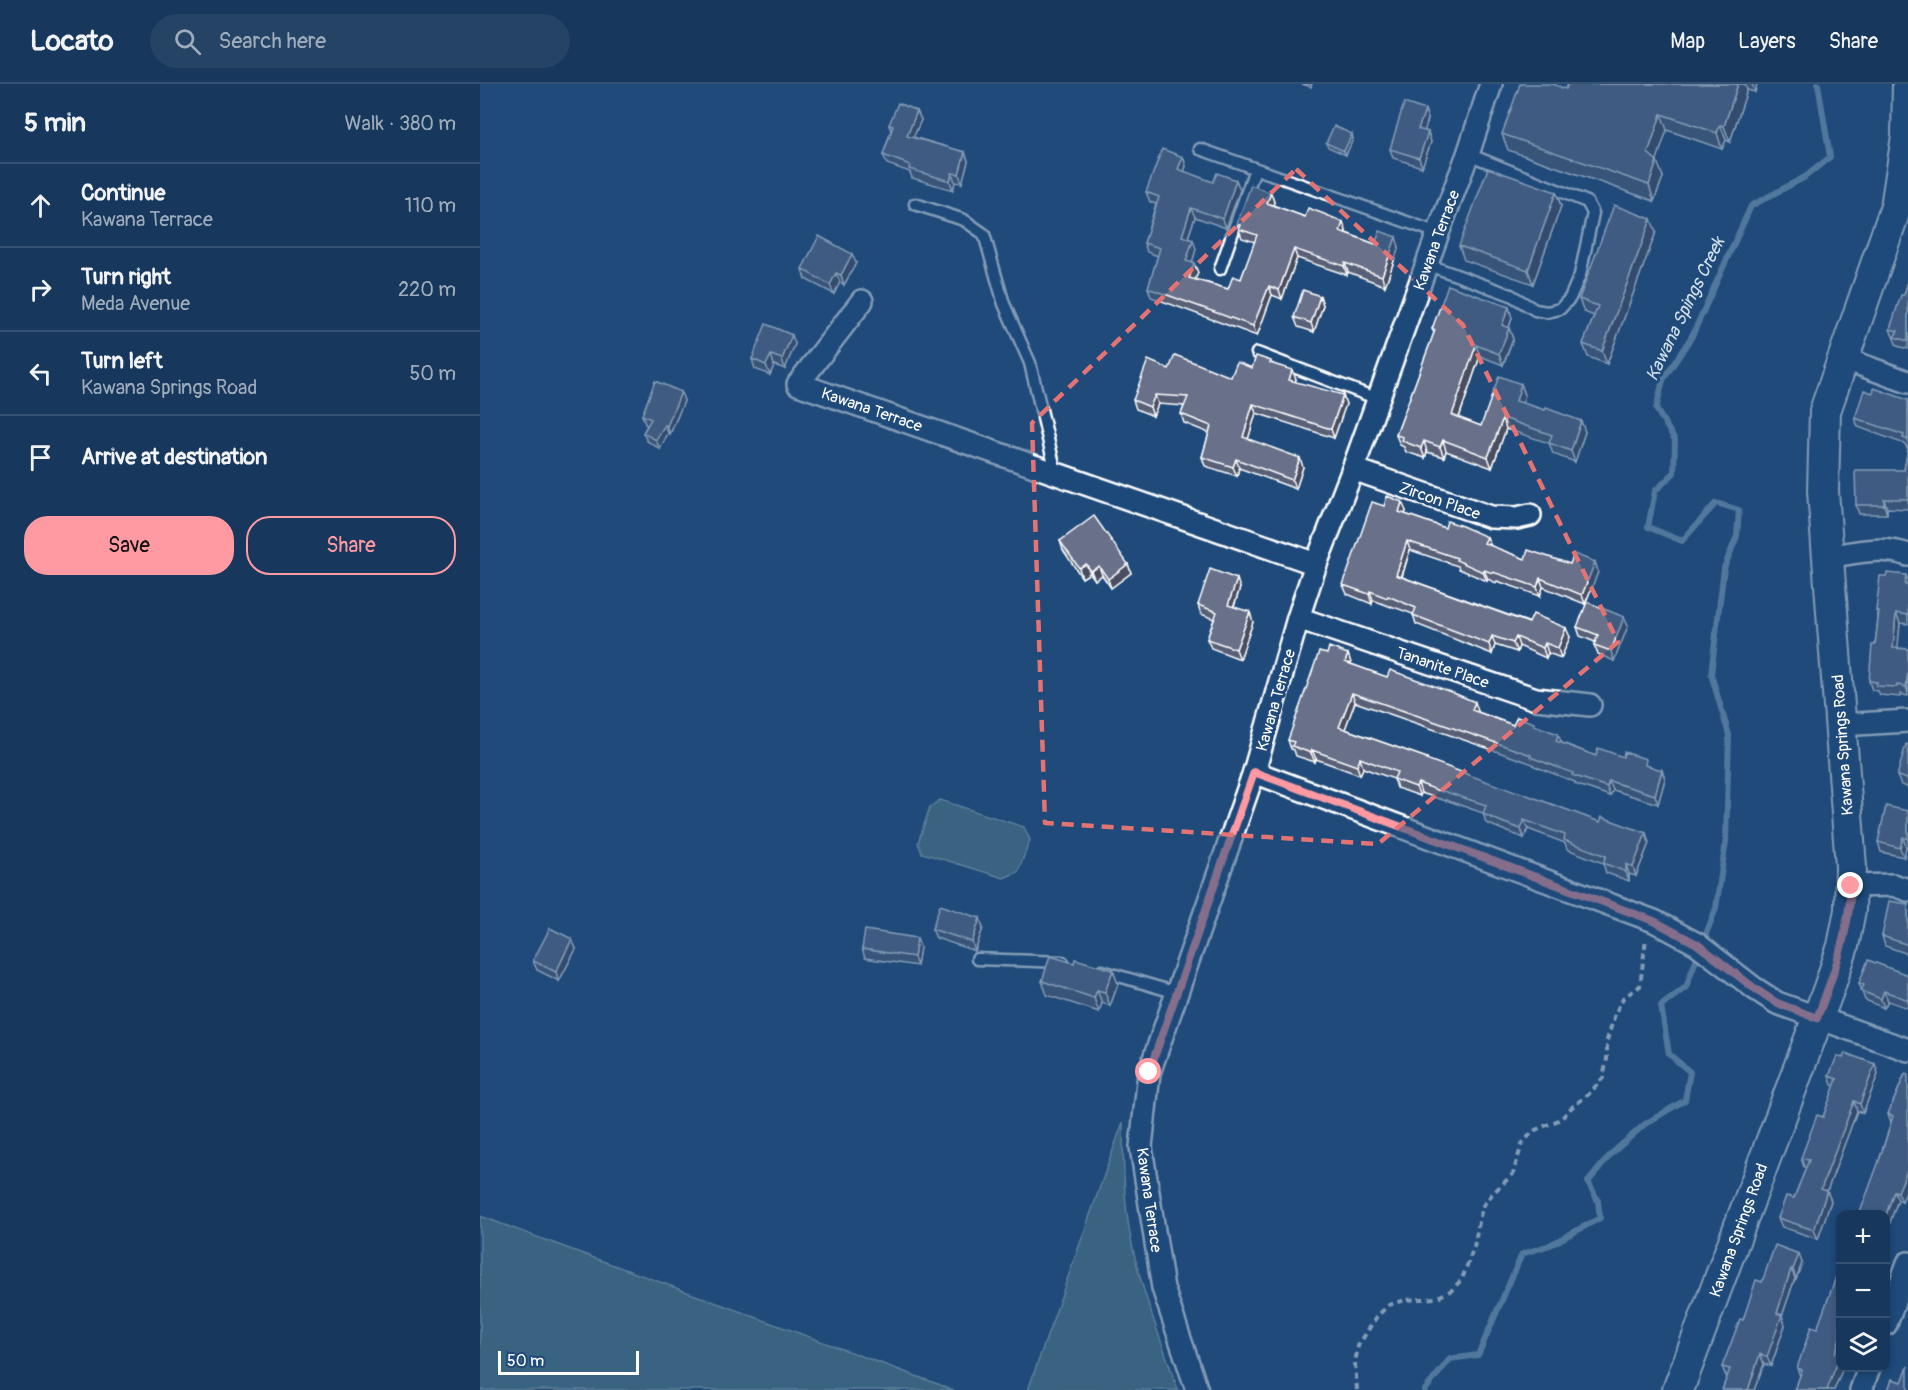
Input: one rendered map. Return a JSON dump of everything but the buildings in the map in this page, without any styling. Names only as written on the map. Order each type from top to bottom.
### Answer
[{"type":"street","name":"Kawana Terrace","points":[[1197,1390],[1163,1288],[1141,1147],[1149,1072],[1254,772],[1298,618],[1316,564],[1468,154],[1491,84]]},
{"type":"street","name":"Kawana Springs Road","points":[[1678,1390],[1843,946],[1850,910],[1851,886],[1823,491],[1825,411],[1842,358],[1902,210],[1908,84]]},
{"type":"street","name":"Kawana Terrace","points":[[862,302],[798,384],[1316,564]]},
{"type":"street","points":[[1842,358],[1908,382]]},
{"type":"street","name":"Zircon Place","points":[[1353,469],[1491,517],[1517,518],[1530,515]]},
{"type":"street","points":[[1827,557],[1877,550],[1895,550],[1908,555]]},
{"type":"street","name":"Tananite Place","points":[[1298,618],[1536,699],[1590,705]]},
{"type":"street","points":[[1840,725],[1908,721]]},
{"type":"street","points":[[1254,772],[1664,926],[1697,944],[1777,1003],[1908,1050]]},
{"type":"street","points":[[1851,886],[1893,885],[1908,890]]},
{"type":"street","points":[[1888,1318],[1908,1263]]},
{"type":"street","points":[[1861,1390],[1868,1372]]},
{"type":"lane","points":[[1200,149],[1438,233]]},
{"type":"lane","points":[[1426,264],[1511,295],[1535,310],[1547,312],[1560,309],[1570,298],[1580,276],[1593,213],[1587,202],[1468,154]]},
{"type":"lane","points":[[1220,268],[1255,168]]},
{"type":"lane","points":[[915,204],[964,220],[984,234],[1004,304],[1030,363],[1057,474]]},
{"type":"lane","points":[[1257,354],[1378,399]]},
{"type":"lane","points":[[977,958],[1074,963]]},
{"type":"lane","points":[[1096,969],[1177,993]]},
{"type":"path","points":[[1357,1390],[1355,1363],[1358,1346],[1377,1316],[1389,1305],[1406,1300],[1436,1298],[1452,1290],[1462,1280],[1474,1247],[1482,1207],[1513,1174],[1522,1144],[1533,1131],[1561,1119],[1603,1078],[1607,1059],[1607,1040],[1615,1014],[1623,998],[1640,986],[1642,954],[1646,937],[1664,926]]},
{"type":"highlighted area","points":[[1296,169],[1463,325],[1618,642],[1378,844],[1045,823],[1032,423]]},
{"type":"green space","points":[[940,800],[1024,827],[1030,840],[1018,872],[1004,878],[922,853],[918,843],[930,807]]},
{"type":"green space","points":[[1123,1122],[1125,1191],[1130,1236],[1148,1303],[1178,1390],[1028,1390]]},
{"type":"green space","points":[[480,1216],[954,1390],[480,1390]]},
{"type":"waterway","name":"Kawana Spings Creek","points":[[1703,942],[1716,908],[1726,841],[1729,735],[1711,674],[1724,568],[1737,536],[1739,510],[1716,503],[1682,541],[1648,527],[1655,491],[1674,473],[1675,440],[1656,409],[1663,380],[1692,336],[1751,206],[1805,177],[1830,157],[1818,84]]},
{"type":"waterway","name":"Kawana Spings Creek","points":[[1425,1390],[1450,1359],[1478,1355],[1522,1254],[1550,1245],[1600,1218],[1598,1201],[1588,1182],[1611,1154],[1645,1124],[1685,1100],[1690,1072],[1669,1054],[1661,1006],[1686,987],[1699,952]]},
{"type":"route","points":[[1149,1072],[1254,772],[1654,921],[1697,944],[1777,1003],[1817,1018],[1843,946],[1850,910],[1851,886]]}]
